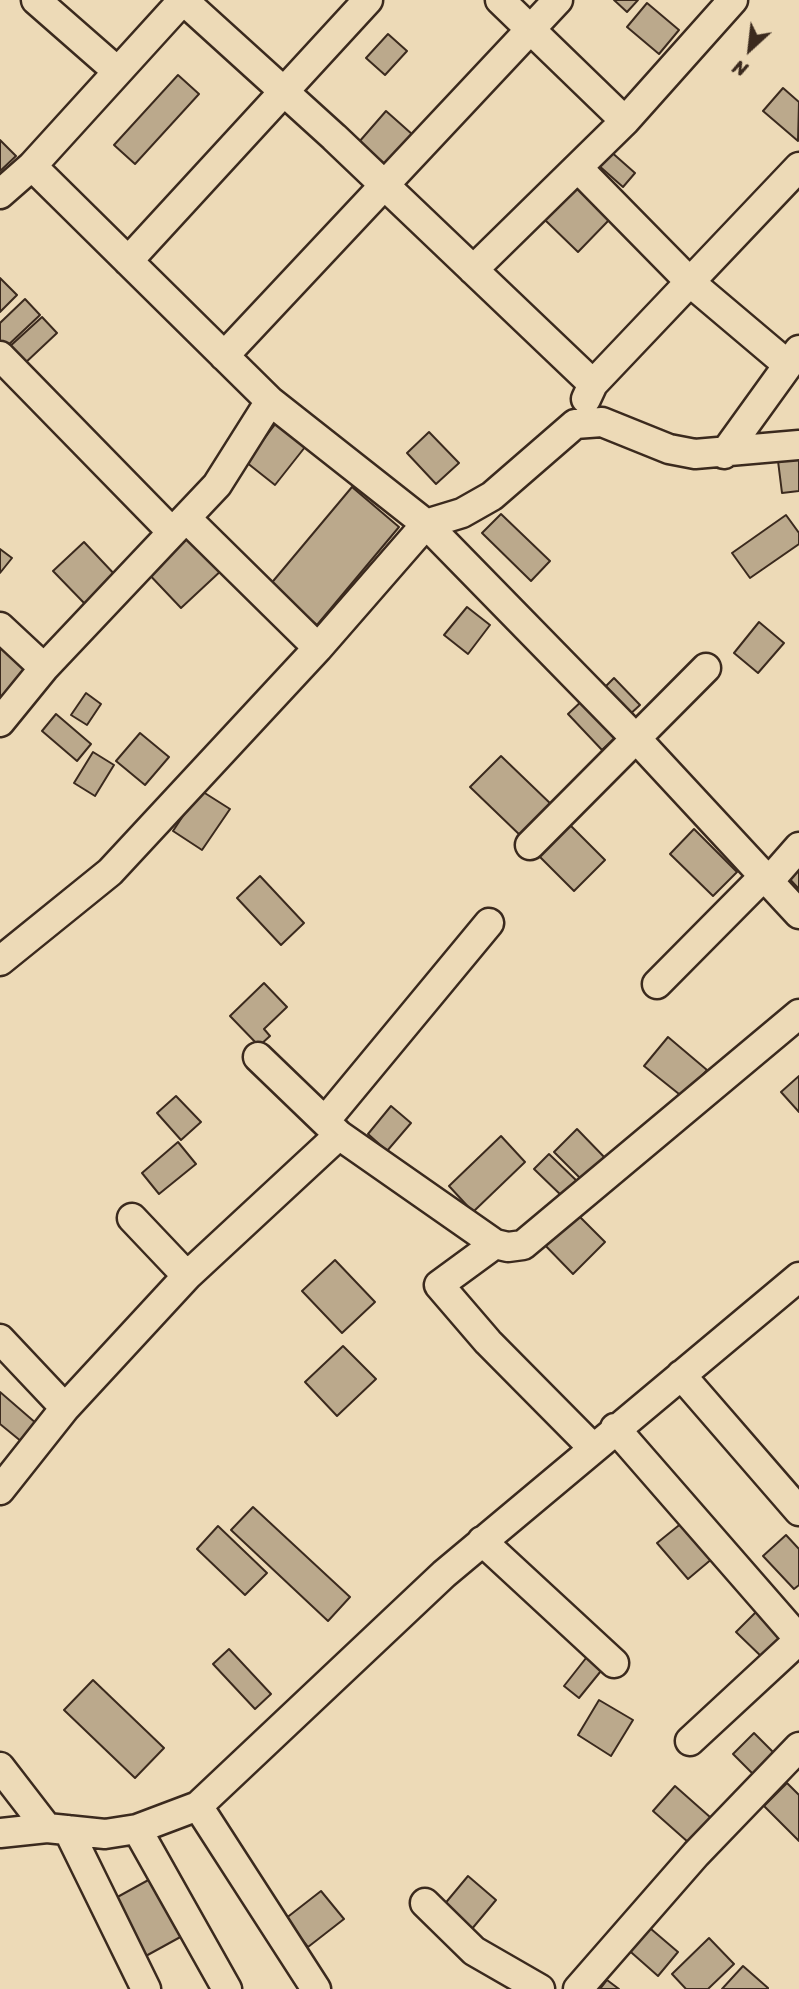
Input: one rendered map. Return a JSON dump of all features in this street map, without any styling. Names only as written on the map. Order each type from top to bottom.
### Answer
[{"type":"street","points":[[36,0],[117,71]]},
{"type":"street","points":[[0,194],[33,166],[183,0],[285,92],[593,384]]},
{"type":"street","points":[[128,261],[368,0]]},
{"type":"street","points":[[500,0],[625,121]]},
{"type":"street","points":[[224,356],[386,187],[558,0]]},
{"type":"street","points":[[473,270],[625,121],[733,0]]},
{"type":"street","points":[[33,166],[270,401],[426,524],[635,738],[799,914]]},
{"type":"street","points":[[0,961],[110,873],[318,648],[426,524],[462,513],[492,496],[575,424],[593,384],[691,283],[789,197],[799,167]]},
{"type":"street","points":[[578,168],[691,283],[794,358],[724,454]]},
{"type":"street","points":[[0,356],[179,525],[318,648]]},
{"type":"street","points":[[0,722],[44,668],[217,485],[270,401]]},
{"type":"street","points":[[575,424],[603,422],[669,449],[695,454],[724,454],[799,444]]},
{"type":"street","points":[[0,627],[44,668]]},
{"type":"street","points":[[530,845],[706,668]]},
{"type":"street","points":[[657,984],[799,847]]},
{"type":"street","points":[[0,1490],[65,1408],[187,1276],[332,1128],[489,923]]},
{"type":"street","points":[[258,1057],[332,1128],[495,1244],[508,1247],[523,1245],[799,1014]]},
{"type":"street","points":[[132,1218],[187,1276]]},
{"type":"street","points":[[495,1244],[439,1285],[488,1342],[592,1447]]},
{"type":"street","points":[[6,1833],[57,1829],[105,1834],[137,1829],[198,1806],[281,1725],[482,1541],[799,1277]]},
{"type":"street","points":[[0,1339],[65,1408]]},
{"type":"street","points":[[681,1376],[799,1511]]},
{"type":"street","points":[[615,1428],[799,1639],[691,1741]]},
{"type":"street","points":[[482,1541],[614,1663]]},
{"type":"street","points":[[578,1989],[696,1854],[799,1747]]},
{"type":"street","points":[[0,1766],[57,1829],[146,1989]]},
{"type":"street","points":[[198,1806],[316,1989]]},
{"type":"street","points":[[137,1829],[227,1989]]},
{"type":"street","points":[[425,1903],[474,1951],[540,1989]]},
{"type":"building","points":[[614,0],[638,0],[627,12]]},
{"type":"building","points":[[647,3],[679,30],[659,54],[627,27]]},
{"type":"building","points":[[388,34],[407,51],[385,75],[366,58]]},
{"type":"building","points":[[178,75],[199,94],[135,164],[114,145]]},
{"type":"building","points":[[783,88],[799,102],[798,141],[763,111]]},
{"type":"building","points":[[386,111],[413,135],[386,165],[359,142]]},
{"type":"building","points":[[0,140],[16,156],[0,171]]},
{"type":"building","points":[[609,150],[635,173],[623,187],[597,164]]},
{"type":"building","points":[[576,187],[609,220],[578,252],[544,219]]},
{"type":"building","points":[[0,278],[17,295],[0,312]]},
{"type":"building","points":[[25,299],[40,315],[5,348],[0,342],[0,323]]},
{"type":"building","points":[[42,317],[57,333],[23,365],[7,349]]},
{"type":"building","points":[[280,418],[309,442],[275,485],[246,462]]},
{"type":"building","points":[[429,432],[459,463],[436,484],[407,453]]},
{"type":"building","points":[[799,458],[799,491],[782,493],[778,461]]},
{"type":"building","points":[[352,487],[399,527],[317,625],[269,586]]},
{"type":"building","points":[[501,514],[550,561],[531,581],[482,533]]},
{"type":"building","points":[[786,515],[799,533],[799,544],[750,578],[732,553]]},
{"type":"building","points":[[186,529],[224,568],[181,608],[144,569]]},
{"type":"building","points":[[84,542],[117,577],[86,605],[53,571]]},
{"type":"building","points":[[0,549],[12,558],[0,573]]},
{"type":"building","points":[[467,607],[490,625],[468,654],[444,635]]},
{"type":"building","points":[[759,622],[784,643],[758,673],[734,653]]},
{"type":"building","points":[[0,644],[27,670],[0,698]]},
{"type":"building","points":[[614,678],[640,705],[627,717],[601,691]]},
{"type":"building","points":[[86,693],[101,704],[87,725],[71,715]]},
{"type":"building","points":[[585,698],[619,734],[602,750],[568,714]]},
{"type":"building","points":[[56,714],[91,744],[77,761],[42,731]]},
{"type":"building","points":[[140,733],[169,757],[145,785],[116,761]]},
{"type":"building","points":[[93,752],[114,765],[95,796],[74,783]]},
{"type":"building","points":[[501,756],[554,807],[523,838],[470,787]]},
{"type":"building","points":[[200,790],[230,809],[202,850],[173,831]]},
{"type":"building","points":[[567,822],[605,860],[574,891],[536,853]]},
{"type":"building","points":[[694,829],[737,872],[713,896],[670,854]]},
{"type":"building","points":[[799,861],[799,889],[785,874]]},
{"type":"building","points":[[260,876],[304,923],[281,945],[237,898]]},
{"type":"building","points":[[264,983],[287,1007],[264,1029],[270,1036],[259,1046],[230,1016]]},
{"type":"building","points":[[668,1037],[707,1070],[684,1098],[644,1066]]},
{"type":"building","points":[[799,1076],[799,1112],[781,1092]]},
{"type":"building","points":[[176,1096],[201,1122],[181,1140],[157,1113]]},
{"type":"building","points":[[391,1106],[411,1123],[387,1151],[368,1134]]},
{"type":"building","points":[[577,1129],[608,1161],[586,1184],[554,1152]]},
{"type":"building","points":[[501,1136],[525,1162],[473,1212],[449,1186]]},
{"type":"building","points":[[178,1142],[196,1164],[159,1194],[142,1173]]},
{"type":"building","points":[[549,1154],[580,1184],[565,1199],[534,1169]]},
{"type":"building","points":[[571,1208],[605,1242],[573,1274],[539,1239]]},
{"type":"building","points":[[335,1260],[375,1302],[342,1333],[302,1291]]},
{"type":"building","points":[[343,1346],[376,1379],[337,1416],[305,1382]]},
{"type":"building","points":[[0,1392],[37,1424],[22,1442],[0,1424]]},
{"type":"building","points":[[253,1507],[350,1597],[328,1621],[231,1530]]},
{"type":"building","points":[[683,1522],[713,1558],[688,1579],[657,1543]]},
{"type":"building","points":[[218,1526],[267,1573],[245,1595],[197,1549]]},
{"type":"building","points":[[786,1535],[799,1549],[799,1585],[794,1589],[763,1556]]},
{"type":"building","points":[[761,1607],[791,1636],[766,1661],[736,1632]]},
{"type":"building","points":[[229,1649],[271,1694],[255,1709],[213,1664]]},
{"type":"building","points":[[590,1653],[605,1666],[579,1698],[564,1686]]},
{"type":"building","points":[[93,1680],[164,1748],[135,1778],[64,1710]]},
{"type":"building","points":[[599,1700],[633,1720],[611,1756],[578,1735]]},
{"type":"building","points":[[754,1733],[777,1756],[756,1777],[733,1754]]},
{"type":"building","points":[[787,1783],[799,1795],[799,1841],[764,1806]]},
{"type":"building","points":[[675,1786],[719,1825],[697,1850],[653,1811]]},
{"type":"building","points":[[468,1876],[496,1900],[471,1930],[443,1906]]},
{"type":"building","points":[[152,1878],[184,1935],[144,1957],[112,1900]]},
{"type":"building","points":[[321,1891],[344,1919],[308,1947],[285,1919]]},
{"type":"building","points":[[644,1923],[678,1952],[658,1976],[624,1946]]},
{"type":"building","points":[[709,1938],[734,1964],[708,1989],[686,1989],[672,1974]]},
{"type":"building","points":[[743,1966],[768,1988],[768,1989],[722,1989]]},
{"type":"building","points":[[607,1980],[619,1989],[600,1989]]}]
